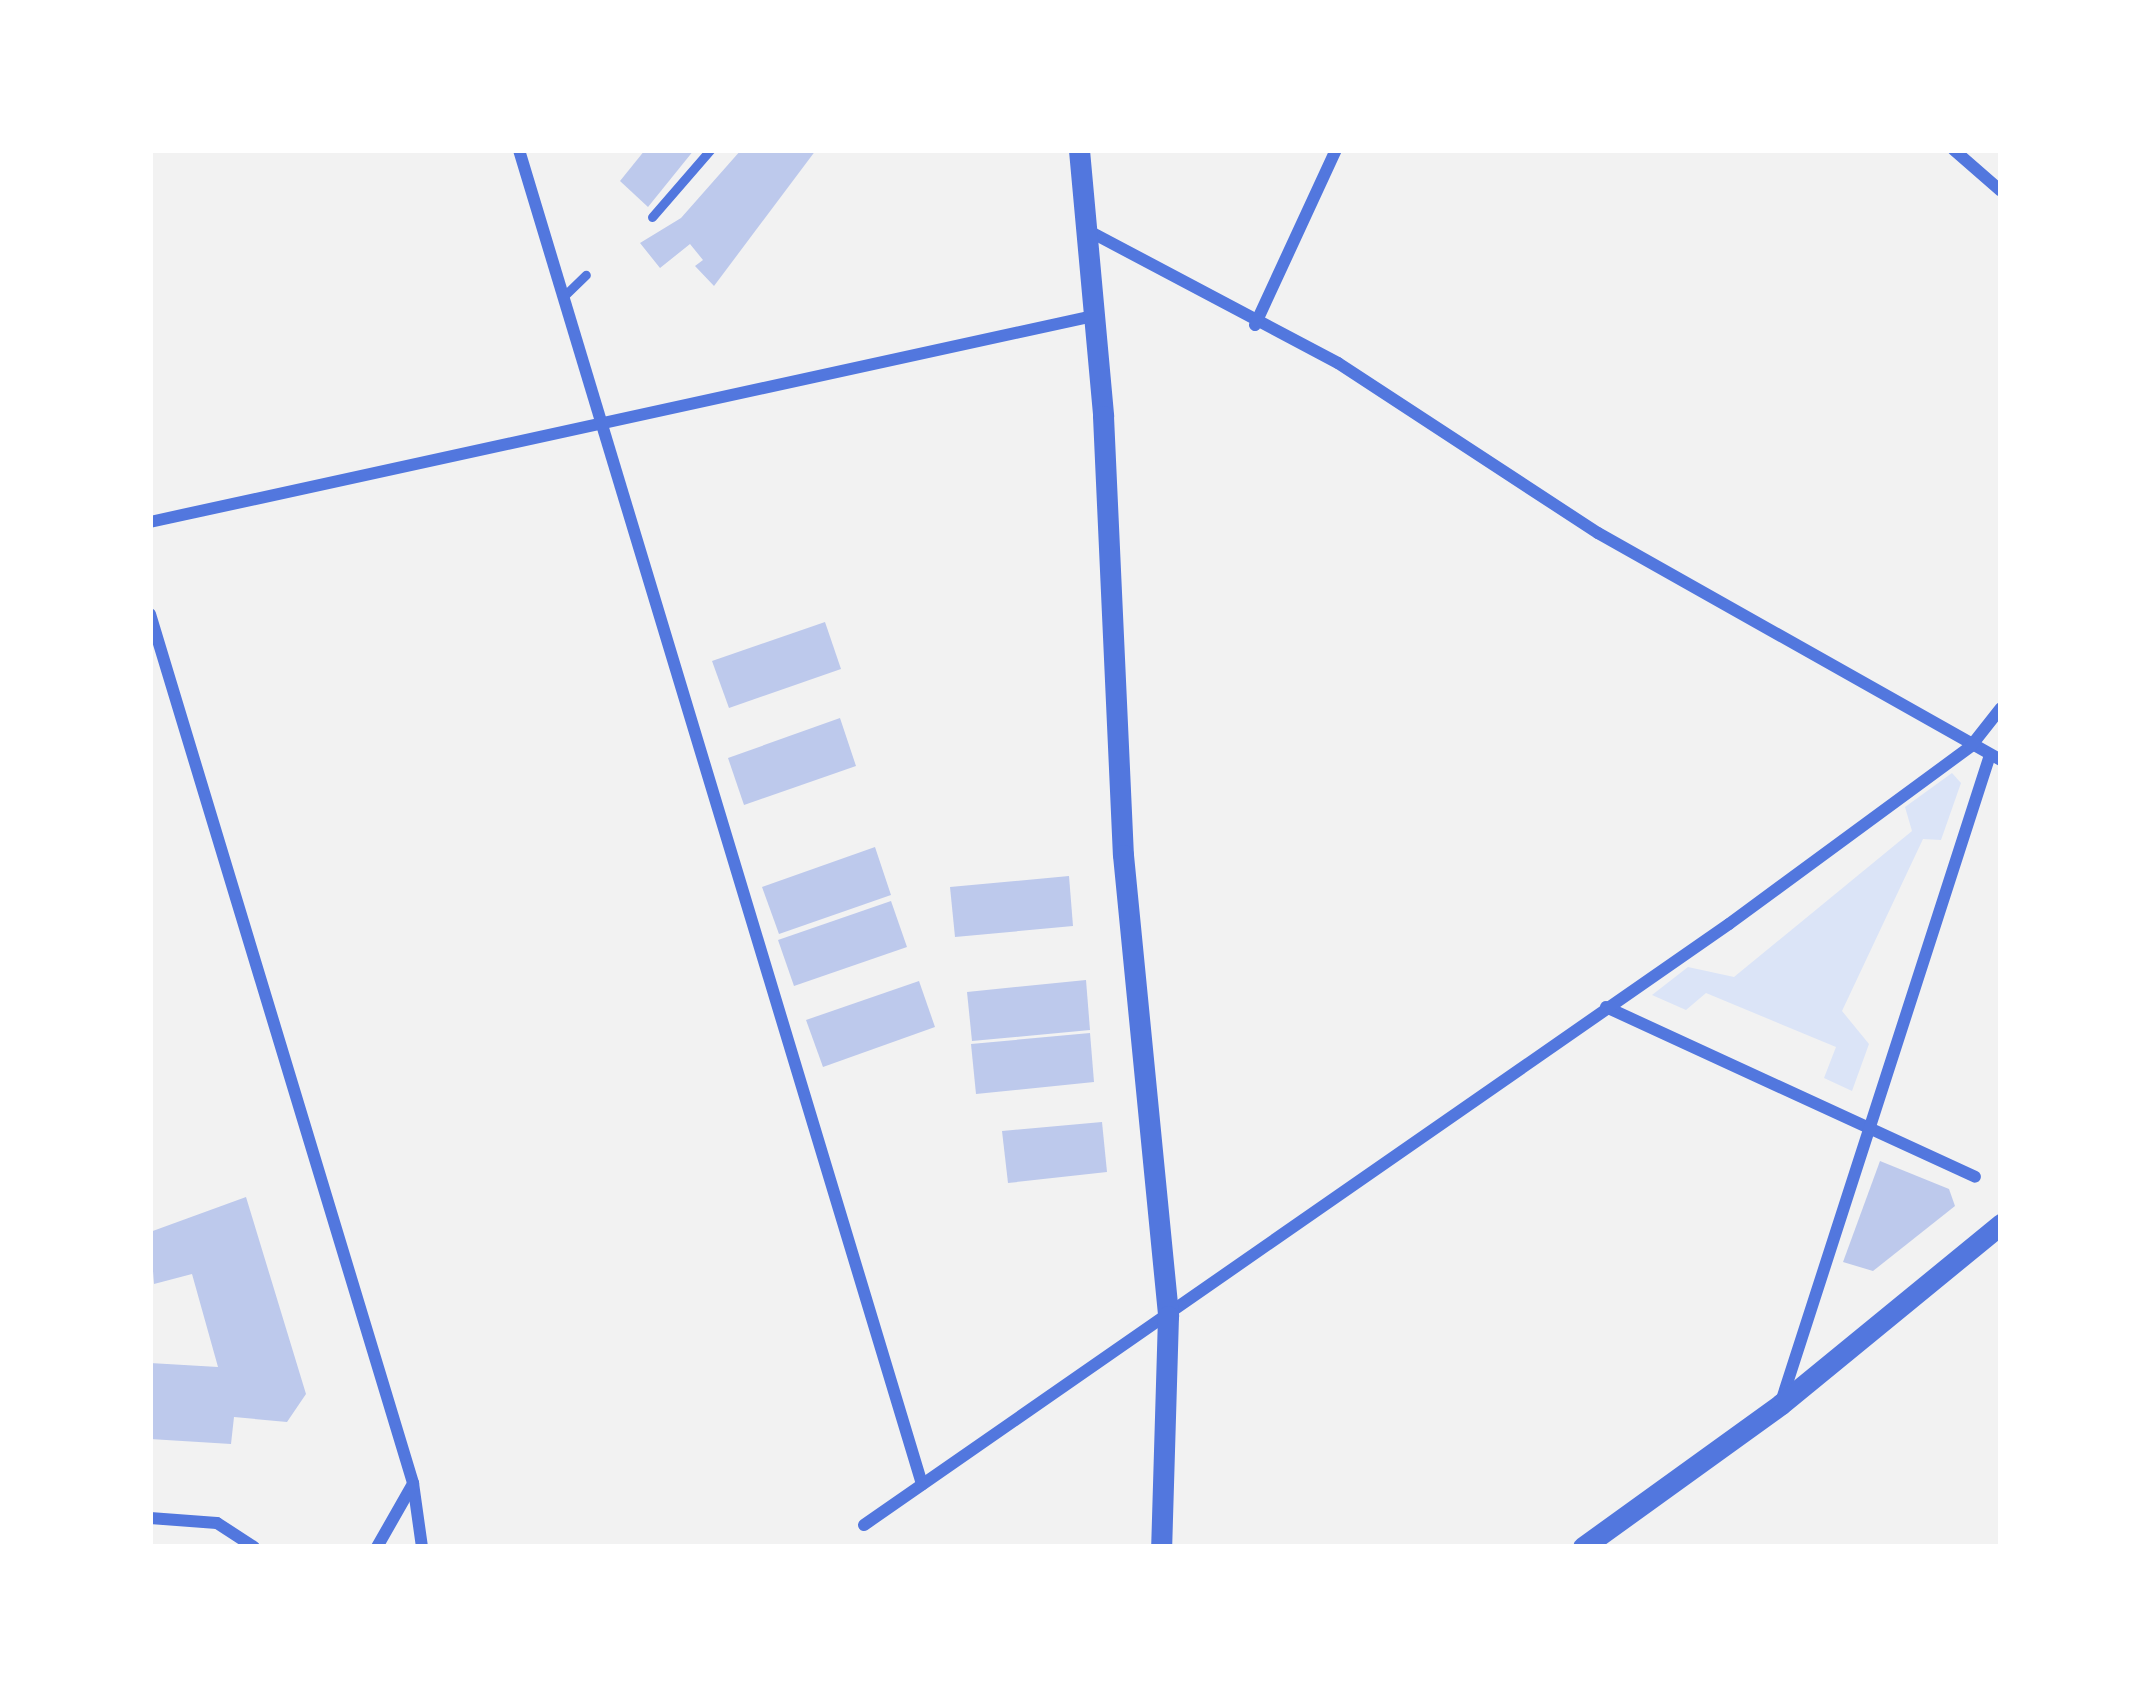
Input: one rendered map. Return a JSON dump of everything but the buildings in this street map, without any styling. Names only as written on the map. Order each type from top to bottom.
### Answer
[{"type":"street","points":[[520,150],[922,1484]]},
{"type":"street","points":[[1078,150],[1093,316],[1123,855],[1168,1316],[1161,1547]]},
{"type":"street","points":[[1255,325],[1336,150]]},
{"type":"street","points":[[1954,150],[2001,191]]},
{"type":"street","points":[[1085,230],[1255,325],[1338,363],[1598,533],[1996,758],[1781,1403]]},
{"type":"street","points":[[150,522],[603,419],[1093,316]]},
{"type":"street","points":[[150,614],[413,1483],[422,1547]]},
{"type":"street","points":[[864,1525],[1168,1316],[1971,746],[2001,708]]},
{"type":"street","points":[[1606,1007],[1975,1177]]},
{"type":"street","points":[[1583,1547],[1781,1403],[2001,1224]]},
{"type":"street","points":[[376,1547],[413,1483]]},
{"type":"street","points":[[150,1518],[217,1523],[254,1547]]},
{"type":"lane","points":[[652,218],[710,150]]},
{"type":"lane","points":[[565,295],[586,275]]},
{"type":"shaded area","points":[[1952,773],[1961,783],[1941,840],[1923,839],[1842,1011],[1869,1044],[1852,1091],[1824,1078],[1836,1047],[1706,993],[1686,1010],[1652,995],[1688,967],[1734,977],[1912,831],[1905,807]]}]
